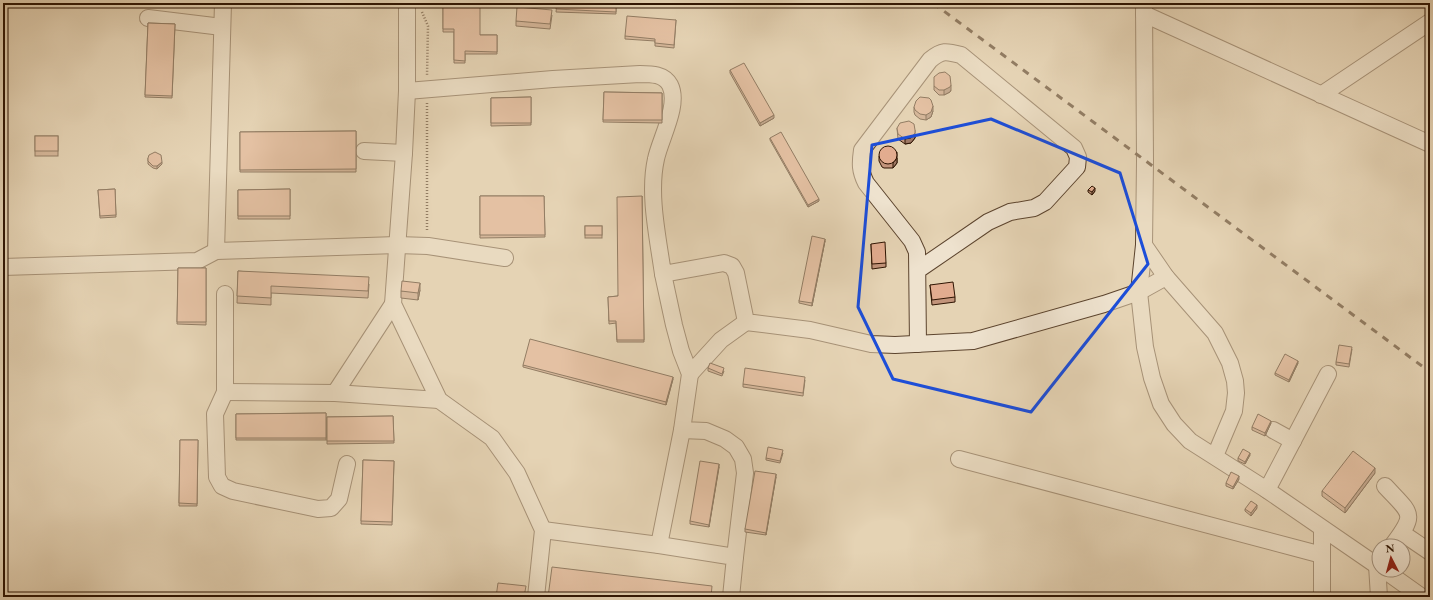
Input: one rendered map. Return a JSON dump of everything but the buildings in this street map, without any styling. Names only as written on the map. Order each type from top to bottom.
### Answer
[{"type":"lane","points":[[216,251],[223,3]]},
{"type":"lane","points":[[335,393],[393,304],[414,5]]},
{"type":"lane","points":[[1371,560],[1322,529],[1267,490],[1190,441],[1174,424],[1161,404],[1152,378],[1145,346],[1139,292],[1144,245],[1144,9],[1321,96],[1430,144]]},
{"type":"lane","points":[[148,18],[222,27]]},
{"type":"lane","points":[[1321,96],[1430,22]]},
{"type":"lane","points":[[918,270],[988,222],[1010,212],[1034,208],[1045,202],[1077,167],[1078,156],[1074,148],[961,55],[949,51],[939,52],[930,60],[862,150],[860,164],[862,175],[866,183],[912,241],[917,252],[918,344]]},
{"type":"lane","points":[[407,91],[553,79],[640,74],[655,74],[664,78],[670,86],[673,97],[671,110],[656,160],[653,199],[663,274],[681,351],[690,374],[682,430],[659,545]]},
{"type":"lane","points":[[364,151],[404,153]]},
{"type":"lane","points":[[3,267],[197,260],[216,251],[397,245],[428,246],[505,258]]},
{"type":"lane","points":[[1144,245],[1166,277],[1215,333],[1230,363],[1235,381],[1236,393],[1234,411],[1215,456]]},
{"type":"lane","points":[[663,274],[724,263],[732,266],[736,273],[746,322]]},
{"type":"lane","points":[[690,374],[721,340],[746,322],[810,330],[871,344],[895,345],[973,341],[1104,304],[1139,292],[1166,277]]},
{"type":"lane","points":[[225,294],[225,392],[215,414],[217,477],[222,486],[232,491],[318,509],[331,508],[339,499],[347,464]]},
{"type":"lane","points":[[393,304],[439,400],[492,438],[517,473],[543,530],[536,597]]},
{"type":"lane","points":[[1267,490],[1328,374]]},
{"type":"lane","points":[[225,392],[335,393],[439,400]]},
{"type":"lane","points":[[682,430],[706,431],[725,439],[736,447],[743,459],[745,473],[731,597]]},
{"type":"lane","points":[[1273,430],[1293,441]]},
{"type":"lane","points":[[959,460],[1322,555]]},
{"type":"lane","points":[[1386,486],[1406,509],[1408,514],[1408,522],[1398,538]]},
{"type":"lane","points":[[1322,529],[1322,597]]},
{"type":"lane","points":[[543,530],[659,545],[735,557]]},
{"type":"lane","points":[[1402,533],[1430,552]]},
{"type":"lane","points":[[1379,597],[1380,578]]},
{"type":"lane","points":[[1396,578],[1422,597]]},
{"type":"path","points":[[414,5],[428,26],[428,246]]},
{"type":"highlighted area","points":[[991,119],[1120,173],[1148,264],[1031,412],[893,379],[858,307],[872,145]]},
{"type":"railway","points":[[933,3],[1430,372]]}]
